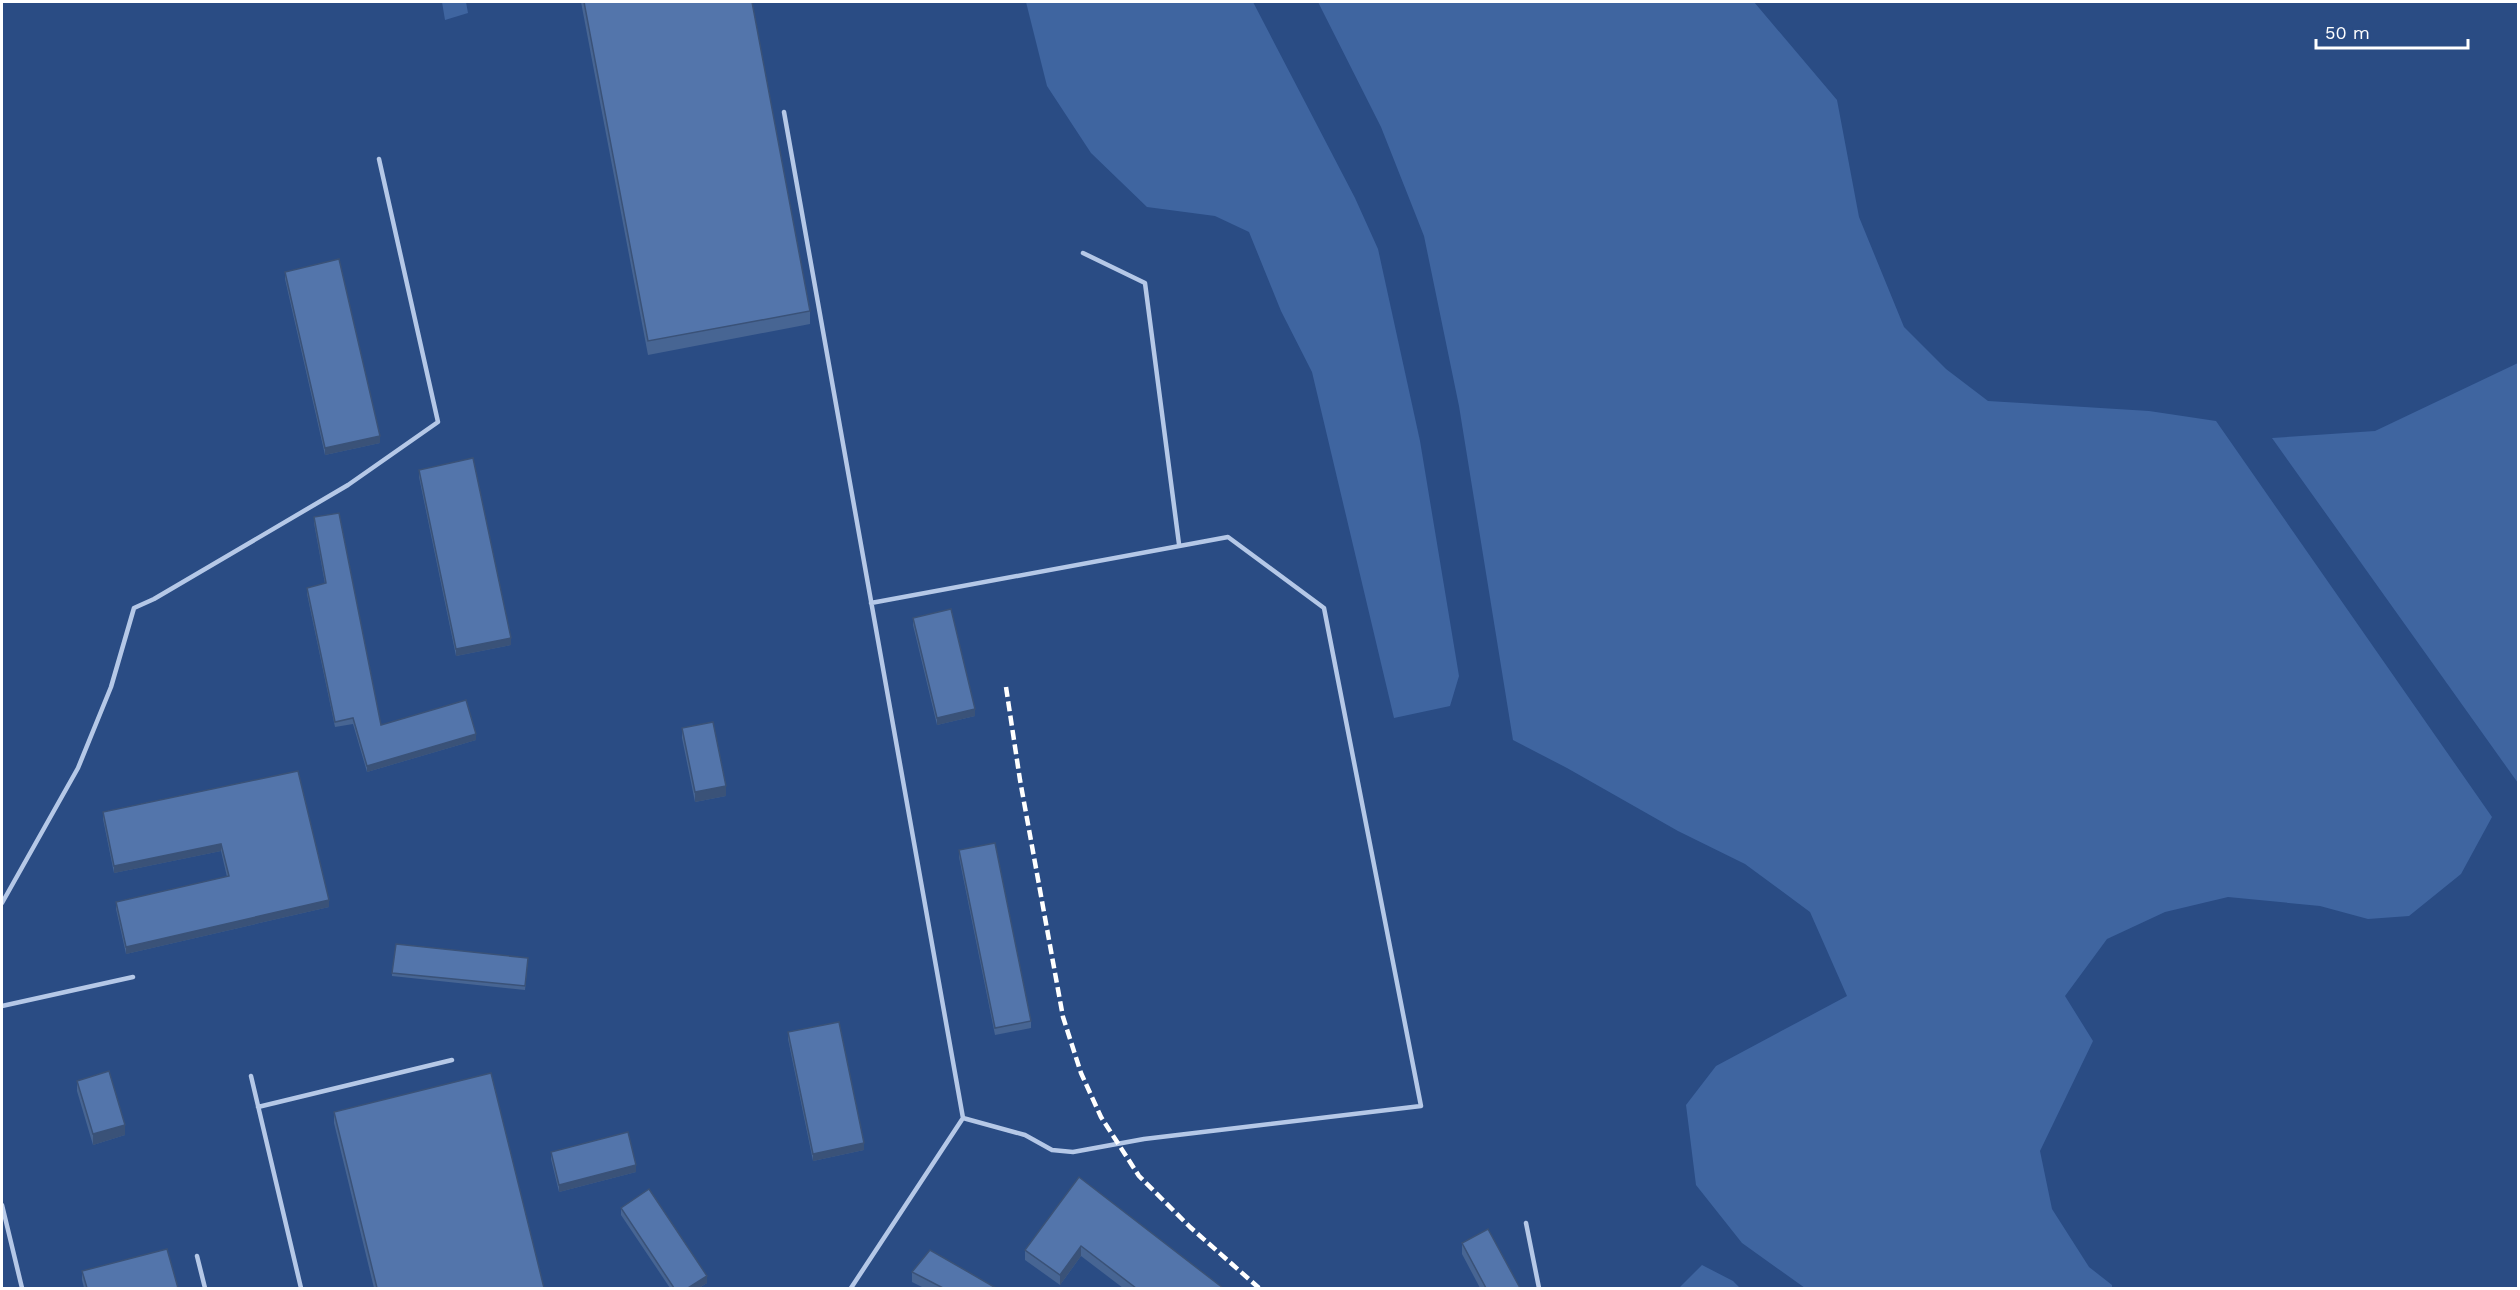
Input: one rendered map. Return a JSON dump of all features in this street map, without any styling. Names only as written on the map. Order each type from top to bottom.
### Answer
[{"type":"lane","points":[[784,112],[963,1118],[850,1288]]},
{"type":"lane","points":[[2,903],[78,768],[111,687],[134,608],[154,599],[348,485],[438,422],[379,159]]},
{"type":"lane","points":[[1083,253],[1145,283],[1179,544]]},
{"type":"lane","points":[[871,603],[1179,544],[1228,537],[1324,608],[1421,1106],[1144,1139],[1073,1152],[1052,1150],[1025,1135],[963,1118]]},
{"type":"lane","points":[[2,1006],[133,978]]},
{"type":"lane","points":[[258,1107],[452,1060]]},
{"type":"lane","points":[[251,1076],[301,1288]]},
{"type":"lane","points":[[2,1205],[22,1288]]},
{"type":"lane","points":[[1526,1223],[1539,1288]]},
{"type":"lane","points":[[197,1256],[205,1288]]},
{"type":"shaded area","points":[[442,2],[466,2],[468,13],[445,20]]},
{"type":"shaded area","points":[[1026,2],[1253,2],[1355,198],[1378,249],[1420,441],[1459,676],[1450,706],[1394,718],[1312,372],[1281,311],[1249,232],[1215,216],[1147,207],[1091,153],[1047,86]]},
{"type":"shaded area","points":[[1318,2],[1754,2],[1837,100],[1859,217],[1904,327],[1946,369],[1988,401],[2149,411],[2216,421],[2492,817],[2461,874],[2409,916],[2368,919],[2320,906],[2228,897],[2165,912],[2107,939],[2065,996],[2093,1041],[2040,1151],[2052,1209],[2089,1267],[2112,1285],[2112,1288],[1805,1288],[1742,1243],[1696,1185],[1686,1105],[1716,1066],[1847,996],[1810,912],[1745,864],[1678,831],[1513,740],[1459,406],[1424,236],[1381,127]]},
{"type":"shaded area","points":[[2518,363],[2518,783],[2272,438],[2375,431]]},
{"type":"shaded area","points":[[1702,1265],[1733,1281],[1740,1288],[1679,1288]]},
{"type":"building","points":[[584,2],[752,2],[810,311],[648,341]]},
{"type":"building","points":[[339,259],[380,436],[325,448],[285,272]]},
{"type":"building","points":[[473,458],[511,638],[456,649],[419,470]]},
{"type":"building","points":[[339,513],[381,725],[466,700],[476,734],[367,766],[353,718],[335,722],[307,588],[326,583],[314,517]]},
{"type":"building","points":[[951,609],[975,709],[937,718],[913,618]]},
{"type":"building","points":[[713,722],[726,786],[695,792],[682,728]]},
{"type":"building","points":[[298,771],[329,900],[126,947],[116,902],[229,876],[221,844],[114,866],[103,812]]},
{"type":"building","points":[[995,843],[1031,1021],[995,1028],[959,850]]},
{"type":"building","points":[[396,944],[528,958],[525,986],[392,973]]},
{"type":"building","points":[[839,1022],[864,1143],[813,1154],[788,1032]]},
{"type":"building","points":[[109,1071],[125,1125],[93,1134],[77,1081]]},
{"type":"building","points":[[491,1073],[544,1288],[377,1288],[334,1112]]},
{"type":"building","points":[[628,1132],[636,1165],[559,1185],[551,1152]]},
{"type":"building","points":[[1079,1177],[1223,1288],[1136,1288],[1081,1246],[1060,1275],[1025,1250]]},
{"type":"building","points":[[649,1189],[707,1276],[688,1288],[674,1288],[621,1208]]},
{"type":"building","points":[[1488,1229],[1520,1288],[1486,1288],[1462,1243]]},
{"type":"building","points":[[167,1249],[178,1288],[87,1288],[82,1271]]},
{"type":"building","points":[[930,1250],[996,1288],[943,1288],[912,1272]]},
{"type":"railway","points":[[1006,687],[1020,780],[1063,1017],[1081,1073],[1101,1117],[1139,1176],[1190,1227],[1259,1288]]}]
